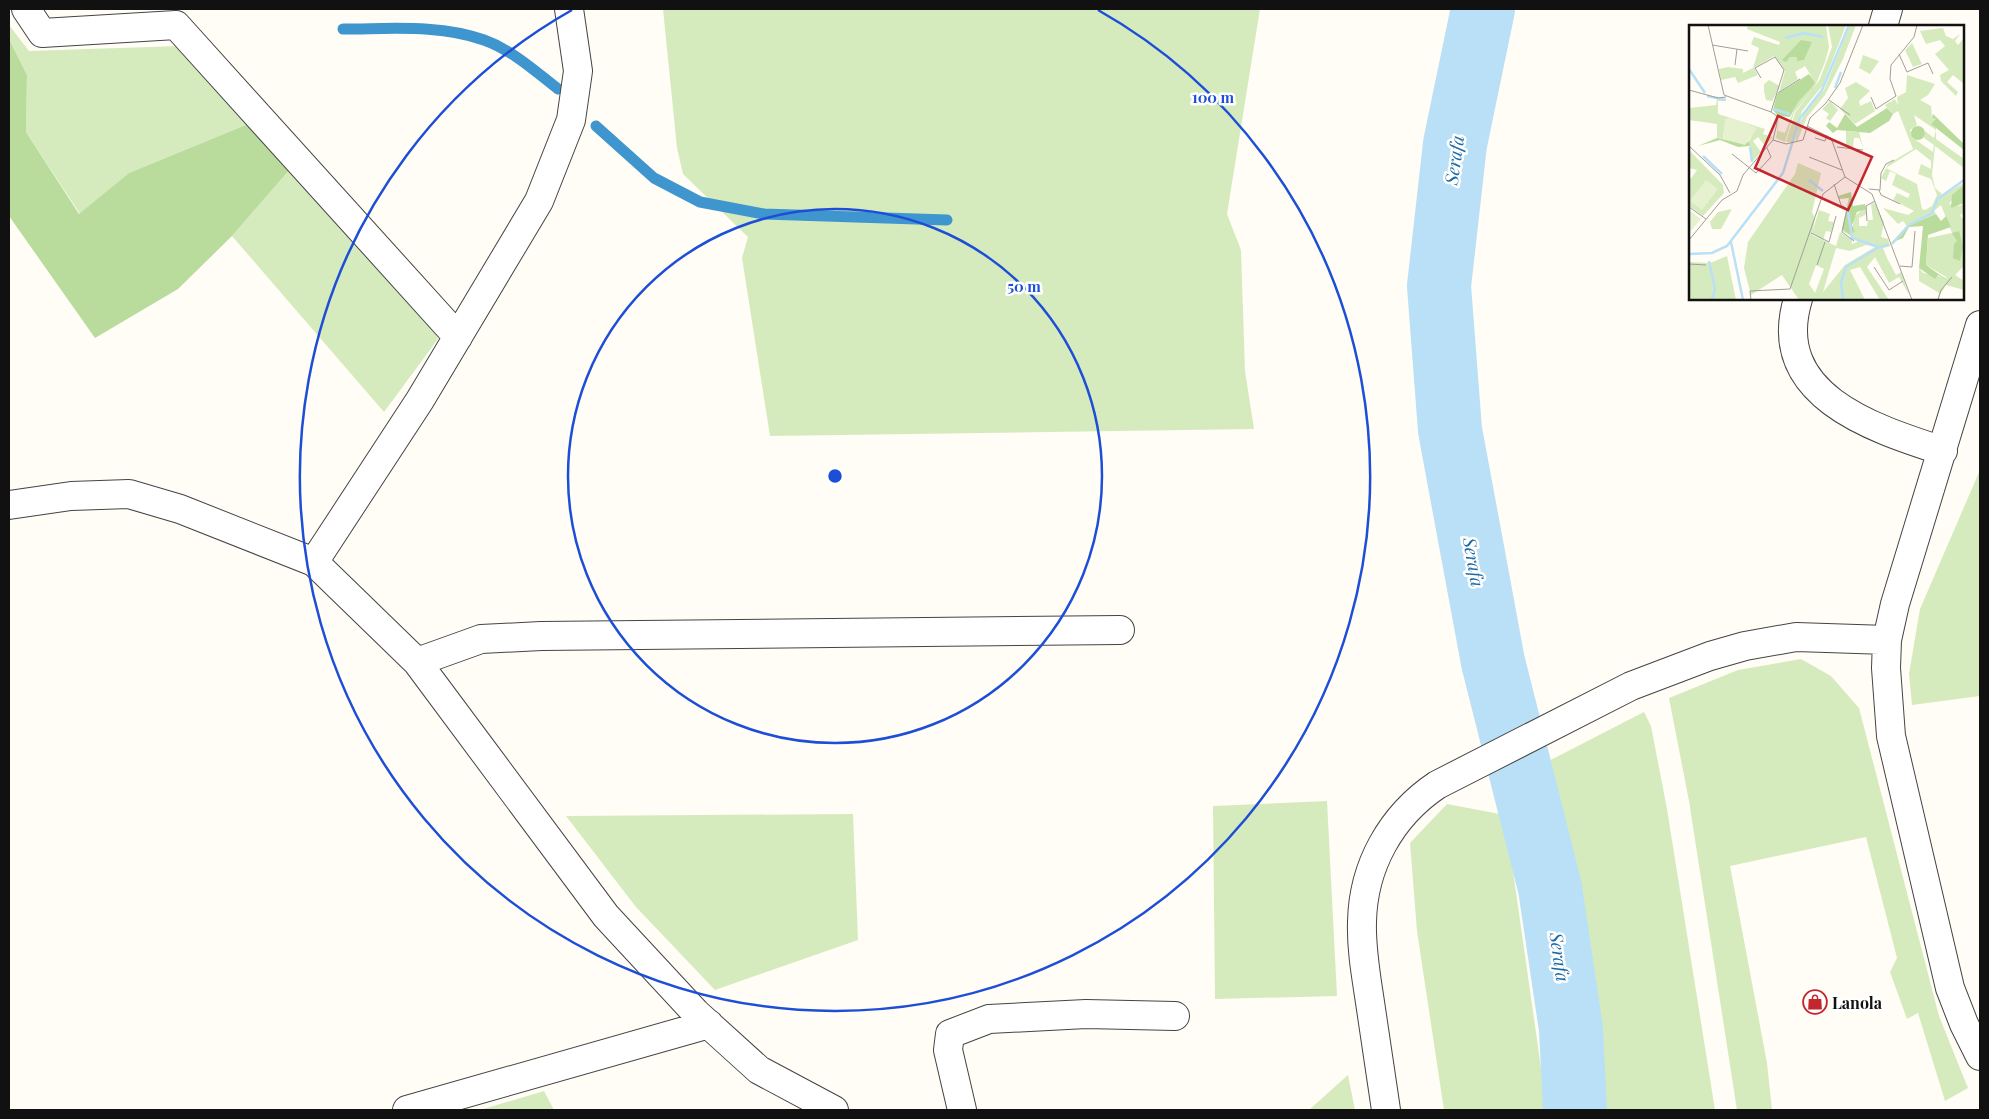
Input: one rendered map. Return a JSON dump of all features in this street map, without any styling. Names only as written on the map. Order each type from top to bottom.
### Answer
[{"type":"street","points":[[26,9],[42,33],[176,26],[458,337]]},
{"type":"street","points":[[314,562],[420,400],[539,201],[571,120],[578,71],[570,9]]},
{"type":"street","points":[[1883,25],[1888,9]]},
{"type":"street","points":[[1798,300],[1793,316],[1794,338],[1808,378],[1822,395],[1840,410],[1915,442],[1943,451]]},
{"type":"street","points":[[1980,326],[1895,604],[1887,640],[1886,692],[1896,759],[1950,988],[1964,1024],[1980,1056]]},
{"type":"street","points":[[9,505],[71,496],[129,494],[180,509],[314,562],[416,662],[606,916],[708,1024],[759,1070],[834,1110]]},
{"type":"street","points":[[416,662],[482,639],[540,636],[1120,630]]},
{"type":"street","points":[[1386,1110],[1363,943],[1363,902],[1376,861],[1398,818],[1417,799],[1437,785],[1631,686],[1710,656],[1775,640],[1817,637],[1887,640]]},
{"type":"street","points":[[962,1110],[948,1050],[950,1034],[966,1026],[989,1019],[1086,1014],[1175,1016]]},
{"type":"street","points":[[407,1110],[708,1024]]},
{"type":"green space","points":[[663,9],[1260,9],[1227,214],[1241,250],[1245,371],[1254,429],[770,436],[742,258],[748,237],[683,174],[677,148]]},
{"type":"green space","points":[[9,25],[29,51],[179,46],[248,124],[129,173],[80,214],[26,132],[27,75],[9,39]]},
{"type":"green space","points":[[9,39],[27,75],[26,132],[79,214],[129,173],[248,124],[291,168],[232,236],[178,289],[95,338],[9,216]]},
{"type":"green space","points":[[291,168],[434,325],[438,339],[384,412],[232,236]]},
{"type":"green space","points":[[1980,470],[1980,696],[1912,705],[1909,674],[1920,609]]},
{"type":"green space","points":[[1801,659],[1831,676],[1859,708],[1939,1016],[1968,1088],[1945,1101],[1918,1013],[1907,1019],[1890,972],[1897,958],[1866,837],[1730,866],[1767,1063],[1772,1110],[1737,1110],[1689,801],[1669,698],[1738,670]]},
{"type":"green space","points":[[1644,712],[1651,726],[1667,809],[1715,1110],[1601,1110],[1590,967],[1535,768]]},
{"type":"green space","points":[[1327,801],[1337,996],[1215,999],[1213,806]]},
{"type":"green space","points":[[1447,804],[1505,815],[1547,1110],[1444,1110],[1417,931],[1410,843]]},
{"type":"green space","points":[[853,814],[858,940],[715,990],[636,907],[566,816]]},
{"type":"green space","points":[[1348,1075],[1355,1110],[1309,1110]]},
{"type":"green space","points":[[544,1091],[554,1110],[480,1110]]},
{"type":"waterway","name":"Serafa","points":[[1483,9],[1455,144],[1439,286],[1450,430],[1493,662],[1550,888],[1571,1029],[1575,1110]]},
{"type":"waterway","points":[[343,29],[414,28],[467,35],[504,49],[523,61],[558,89]]},
{"type":"waterway","points":[[596,126],[654,178],[700,202],[764,214],[947,220]]},
{"type":"place","name":"Lanola","points":[[1815,1002]]}]
